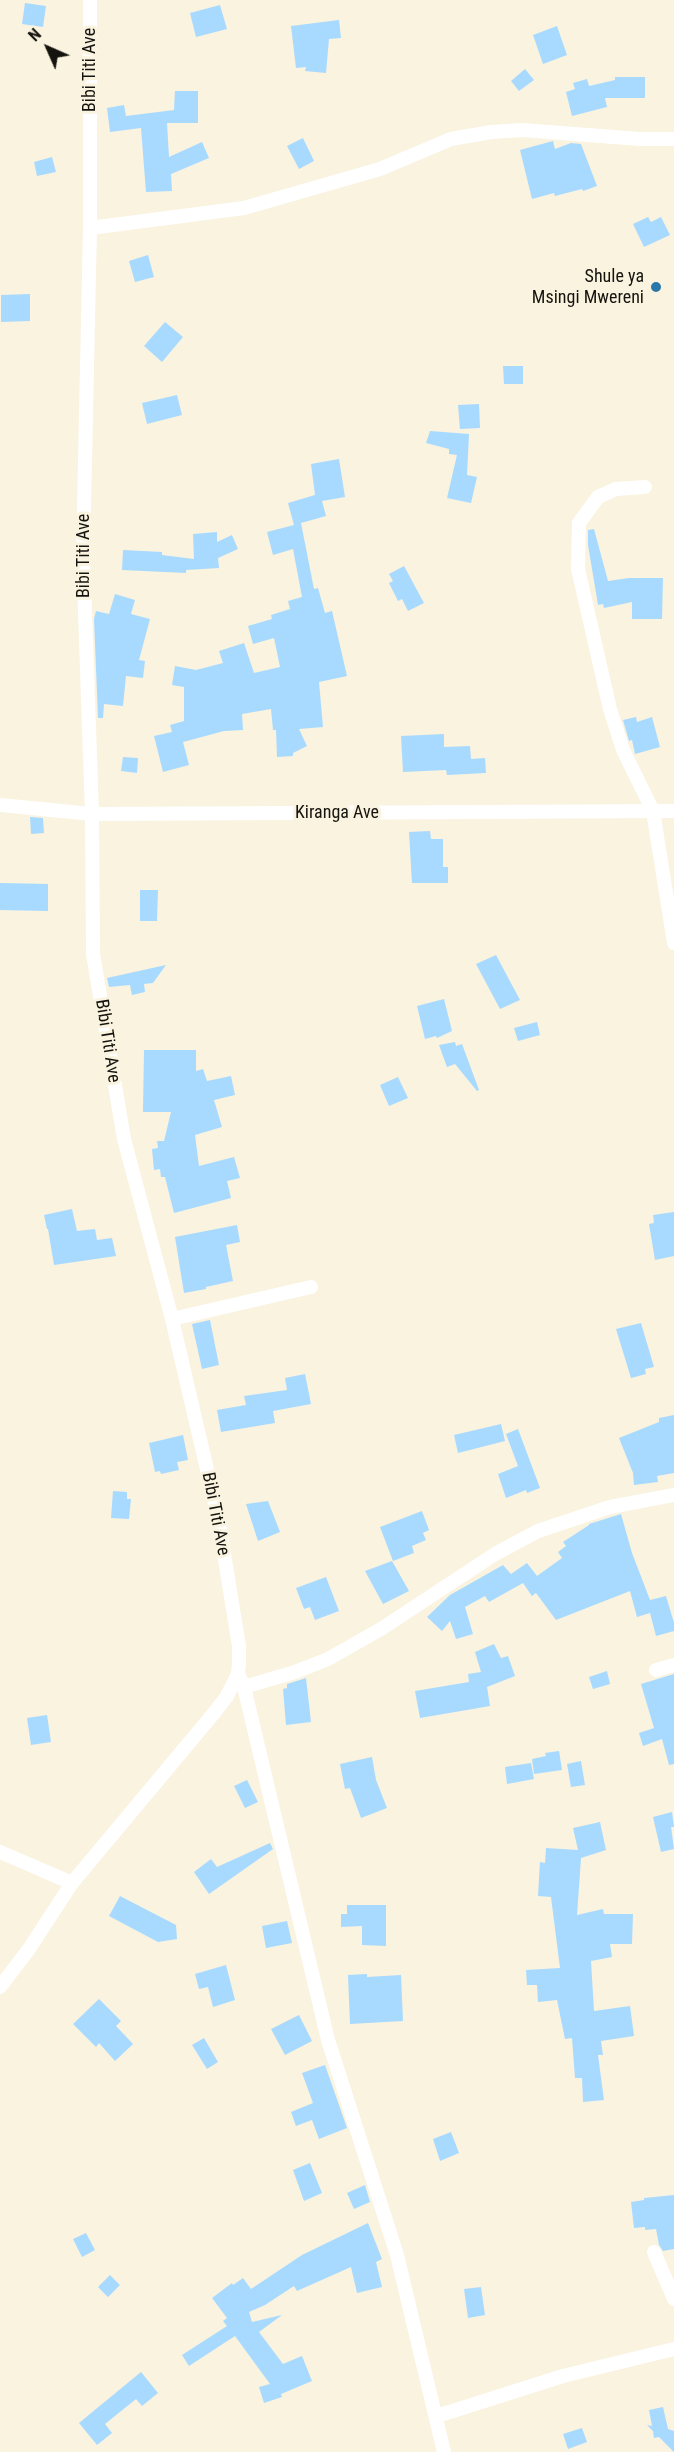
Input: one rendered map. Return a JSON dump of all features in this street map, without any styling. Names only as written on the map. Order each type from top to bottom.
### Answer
[{"type":"street","name":"Bibi Titi Ave","points":[[90,0],[90,228],[83,554],[92,814],[93,954],[124,1138],[172,1319],[218,1517],[239,1646],[241,1681],[328,2040],[397,2255],[444,2452]]},
{"type":"street","points":[[90,228],[244,208],[380,169],[451,139],[491,132],[522,130],[640,139],[674,139]]},
{"type":"street","points":[[645,487],[616,489],[598,497],[579,522],[578,569],[613,719],[623,750],[653,811],[674,943]]},
{"type":"street","name":"Kiranga Ave","points":[[0,805],[92,814],[674,811]]},
{"type":"street","points":[[172,1319],[311,1287]]},
{"type":"street","points":[[0,1987],[29,1949],[72,1883],[241,1681],[295,1672],[328,1659],[381,1629],[495,1554],[538,1531],[610,1507],[674,1495]]},
{"type":"street","points":[[656,1670],[674,1665]]},
{"type":"street","points":[[0,1852],[72,1883]]},
{"type":"street","points":[[654,2252],[674,2299]]},
{"type":"street","points":[[437,2416],[563,2376],[674,2349]]},
{"type":"building","points":[[25,3],[46,6],[43,27],[22,24]]},
{"type":"building","points":[[220,5],[227,29],[196,37],[190,13]]},
{"type":"building","points":[[339,20],[341,38],[329,39],[326,73],[305,71],[306,67],[296,68],[291,26]]},
{"type":"building","points":[[557,26],[567,55],[543,64],[533,35]]},
{"type":"building","points":[[525,69],[534,80],[519,91],[511,81]]},
{"type":"building","points":[[615,77],[645,77],[645,98],[605,98],[607,107],[572,116],[566,92],[575,89],[573,83],[587,79],[589,86],[615,80]]},
{"type":"building","points":[[175,91],[198,91],[198,123],[167,123],[169,157],[202,142],[209,158],[171,174],[172,191],[146,192],[141,128],[110,132],[107,108],[124,105],[126,116],[174,110]]},
{"type":"building","points":[[303,138],[314,161],[299,169],[287,146]]},
{"type":"building","points":[[553,141],[555,149],[571,143],[581,144],[597,186],[583,191],[582,189],[555,196],[554,193],[532,199],[520,150]]},
{"type":"building","points":[[52,157],[56,172],[37,176],[34,162]]},
{"type":"building","points":[[648,217],[651,222],[661,217],[670,235],[644,247],[633,224]]},
{"type":"building","points":[[148,255],[154,277],[135,282],[129,261]]},
{"type":"building","points":[[30,294],[30,321],[1,322],[1,295]]},
{"type":"building","points":[[165,322],[183,337],[162,362],[144,346]]},
{"type":"building","points":[[503,366],[523,366],[523,384],[504,384]]},
{"type":"building","points":[[177,395],[182,415],[147,424],[142,403]]},
{"type":"building","points":[[479,404],[480,428],[460,429],[458,405]]},
{"type":"building","points":[[430,431],[469,434],[467,475],[477,477],[471,503],[447,498],[457,455],[449,454],[449,449],[426,443]]},
{"type":"building","points":[[339,459],[345,497],[322,501],[326,516],[301,523],[314,589],[318,588],[325,613],[332,611],[347,676],[319,682],[323,727],[299,729],[307,746],[293,753],[293,756],[277,757],[276,730],[273,730],[271,709],[242,714],[243,730],[224,731],[183,742],[189,765],[163,772],[154,736],[172,732],[170,725],[184,721],[184,687],[172,685],[175,666],[196,670],[223,663],[219,651],[244,643],[254,673],[280,667],[274,638],[253,644],[248,626],[272,619],[271,615],[290,609],[288,601],[302,597],[293,549],[273,555],[267,532],[294,525],[288,503],[315,495],[311,464]]},
{"type":"building","points":[[594,529],[608,581],[629,578],[663,578],[662,619],[632,619],[632,602],[604,608],[603,604],[598,605],[588,545],[588,530]]},
{"type":"building","points":[[217,532],[217,542],[232,535],[238,549],[218,558],[219,568],[186,570],[186,573],[122,570],[123,550],[162,552],[162,555],[194,559],[193,534]]},
{"type":"building","points":[[404,566],[424,603],[408,611],[402,599],[398,601],[389,583],[393,581],[389,574]]},
{"type":"building","points":[[115,594],[135,600],[131,614],[150,619],[139,660],[145,661],[143,678],[126,676],[123,706],[104,704],[103,718],[98,718],[94,619],[96,611],[109,614]]},
{"type":"building","points":[[636,717],[637,722],[652,717],[660,747],[635,754],[632,740],[629,741],[623,720]]},
{"type":"building","points":[[444,734],[444,747],[470,746],[471,759],[485,758],[486,773],[447,775],[446,770],[403,772],[401,736]]},
{"type":"building","points":[[123,757],[138,758],[137,773],[121,771]]},
{"type":"building","points":[[30,817],[43,818],[44,833],[31,834]]},
{"type":"building","points":[[430,831],[431,839],[443,839],[443,867],[448,867],[448,883],[412,883],[409,832]]},
{"type":"building","points":[[0,883],[48,884],[48,911],[0,910]]},
{"type":"building","points":[[140,890],[158,890],[157,921],[140,921]]},
{"type":"building","points":[[496,955],[520,1000],[500,1009],[476,964]]},
{"type":"building","points":[[166,965],[153,983],[144,984],[145,992],[132,995],[130,985],[109,987],[107,978]]},
{"type":"building","points":[[444,999],[452,1031],[437,1038],[436,1036],[425,1039],[417,1006]]},
{"type":"building","points":[[537,1022],[540,1035],[518,1041],[514,1028]]},
{"type":"building","points":[[455,1042],[456,1046],[462,1044],[479,1090],[477,1091],[455,1064],[447,1067],[439,1045]]},
{"type":"building","points":[[144,1050],[196,1050],[196,1071],[203,1069],[207,1081],[231,1076],[235,1095],[214,1100],[222,1127],[195,1135],[199,1166],[234,1157],[240,1178],[227,1181],[231,1198],[174,1213],[165,1177],[161,1177],[160,1169],[154,1170],[152,1149],[158,1148],[157,1141],[164,1141],[171,1112],[143,1112]]},
{"type":"building","points":[[398,1077],[408,1098],[389,1106],[380,1085]]},
{"type":"building","points":[[72,1209],[77,1231],[95,1229],[97,1240],[112,1238],[116,1256],[54,1265],[44,1215]]},
{"type":"building","points":[[674,1212],[674,1256],[655,1260],[649,1224],[654,1223],[653,1215]]},
{"type":"building","points":[[237,1225],[240,1242],[226,1245],[233,1281],[184,1293],[175,1237]]},
{"type":"building","points":[[210,1320],[219,1365],[202,1369],[192,1324]]},
{"type":"building","points":[[641,1323],[654,1367],[645,1369],[646,1374],[631,1378],[616,1329]]},
{"type":"building","points":[[305,1374],[311,1404],[273,1411],[275,1423],[221,1432],[217,1410],[246,1405],[244,1396],[287,1390],[285,1378]]},
{"type":"building","points":[[674,1415],[674,1473],[657,1476],[658,1482],[634,1485],[633,1473],[619,1438],[659,1422],[659,1418]]},
{"type":"building","points":[[501,1424],[505,1441],[458,1453],[454,1435]]},
{"type":"building","points":[[518,1429],[540,1488],[527,1493],[526,1490],[506,1498],[498,1474],[518,1466],[506,1434]]},
{"type":"building","points":[[183,1435],[188,1460],[177,1462],[179,1470],[161,1474],[160,1471],[155,1472],[149,1443]]},
{"type":"building","points":[[113,1491],[127,1492],[127,1499],[131,1499],[129,1519],[111,1518]]},
{"type":"building","points":[[268,1501],[280,1532],[258,1541],[246,1504]]},
{"type":"building","points":[[422,1511],[429,1530],[423,1533],[426,1540],[412,1546],[414,1553],[393,1561],[380,1527]]},
{"type":"building","points":[[621,1514],[632,1553],[650,1600],[666,1596],[674,1631],[656,1636],[650,1613],[637,1617],[630,1591],[556,1620],[536,1593],[532,1596],[523,1583],[489,1602],[485,1596],[465,1607],[473,1634],[456,1639],[450,1621],[442,1631],[427,1617],[450,1595],[503,1565],[511,1574],[527,1563],[537,1576],[562,1558],[558,1552],[566,1546],[563,1542],[589,1524]]},
{"type":"building","points":[[392,1561],[409,1591],[383,1604],[365,1571]]},
{"type":"building","points":[[326,1577],[339,1611],[315,1620],[310,1607],[304,1609],[296,1588]]},
{"type":"building","points":[[494,1644],[501,1658],[508,1656],[515,1676],[487,1687],[490,1706],[420,1718],[415,1691],[469,1682],[468,1674],[481,1672],[475,1652]]},
{"type":"building","points":[[607,1671],[610,1684],[593,1689],[589,1677]]},
{"type":"building","points":[[674,1674],[674,1764],[669,1765],[662,1739],[643,1746],[639,1733],[654,1728],[641,1684]]},
{"type":"building","points":[[306,1678],[311,1722],[286,1725],[283,1689],[287,1688],[287,1684]]},
{"type":"building","points":[[47,1715],[51,1742],[31,1745],[27,1718]]},
{"type":"building","points":[[559,1751],[562,1770],[534,1774],[532,1759],[546,1756],[545,1753]]},
{"type":"building","points":[[372,1757],[376,1780],[387,1808],[361,1818],[350,1788],[345,1789],[340,1764]]},
{"type":"building","points":[[581,1761],[585,1785],[571,1787],[567,1764]]},
{"type":"building","points":[[531,1763],[534,1779],[507,1784],[505,1767]]},
{"type":"building","points":[[247,1780],[258,1802],[245,1808],[234,1786]]},
{"type":"building","points":[[672,1812],[674,1827],[671,1827],[674,1849],[661,1852],[653,1817]]},
{"type":"building","points":[[600,1822],[606,1850],[581,1858],[577,1915],[603,1909],[604,1914],[633,1914],[632,1944],[610,1944],[612,1957],[591,1961],[594,2011],[630,2006],[634,2036],[601,2041],[603,2055],[598,2055],[604,2100],[583,2102],[582,2078],[575,2078],[572,2038],[565,2039],[557,2000],[538,2002],[537,1985],[527,1985],[526,1970],[560,1968],[551,1897],[538,1896],[540,1862],[545,1863],[546,1848],[578,1850],[573,1828]]},
{"type":"building","points":[[270,1843],[273,1849],[209,1894],[194,1872],[211,1859],[217,1867]]},
{"type":"building","points":[[120,1896],[176,1925],[177,1939],[158,1942],[109,1916]]},
{"type":"building","points":[[347,1905],[386,1905],[386,1946],[362,1945],[362,1926],[341,1927],[341,1914],[347,1914]]},
{"type":"building","points":[[287,1921],[292,1943],[266,1948],[262,1926]]},
{"type":"building","points":[[226,1965],[235,2000],[213,2007],[208,1987],[199,1989],[195,1974]]},
{"type":"building","points":[[367,1974],[367,1977],[401,1975],[403,2021],[350,2024],[348,1975]]},
{"type":"building","points":[[99,1999],[121,2021],[116,2026],[133,2044],[115,2061],[99,2043],[96,2047],[73,2024]]},
{"type":"building","points":[[299,2015],[312,2041],[285,2055],[271,2029]]},
{"type":"building","points":[[204,2038],[218,2062],[207,2069],[192,2045]]},
{"type":"building","points":[[325,2065],[347,2128],[319,2139],[312,2120],[296,2126],[291,2112],[313,2103],[302,2073]]},
{"type":"building","points":[[451,2132],[459,2153],[440,2161],[433,2139]]},
{"type":"building","points":[[310,2163],[322,2193],[304,2201],[293,2170]]},
{"type":"building","points":[[365,2185],[370,2202],[354,2209],[347,2193]]},
{"type":"building","points":[[674,2195],[674,2249],[663,2251],[659,2245],[656,2229],[634,2228],[631,2202],[644,2200],[644,2198]]},
{"type":"building","points":[[368,2223],[382,2259],[376,2262],[382,2287],[357,2293],[351,2267],[297,2291],[294,2286],[265,2305],[249,2312],[252,2322],[282,2315],[259,2332],[283,2364],[302,2356],[312,2381],[281,2394],[282,2397],[264,2403],[259,2387],[270,2384],[235,2336],[189,2366],[182,2355],[227,2326],[223,2321],[227,2318],[212,2298],[243,2278],[251,2289],[302,2255]]},
{"type":"building","points":[[86,2233],[95,2250],[82,2257],[73,2239]]},
{"type":"building","points":[[110,2275],[120,2285],[108,2297],[98,2287]]},
{"type":"building","points":[[481,2287],[485,2315],[468,2318],[464,2289]]},
{"type":"building","points":[[141,2372],[158,2393],[142,2406],[136,2399],[105,2424],[112,2433],[97,2445],[79,2423]]},
{"type":"building","points":[[663,2407],[668,2429],[674,2431],[674,2452],[659,2437],[654,2438],[653,2431],[647,2425],[652,2426],[649,2410]]},
{"type":"building","points":[[582,2428],[587,2442],[568,2449],[563,2434]]},
{"type":"place","name":"Shule ya Msingi Mwereni","points":[[656,287]]}]
